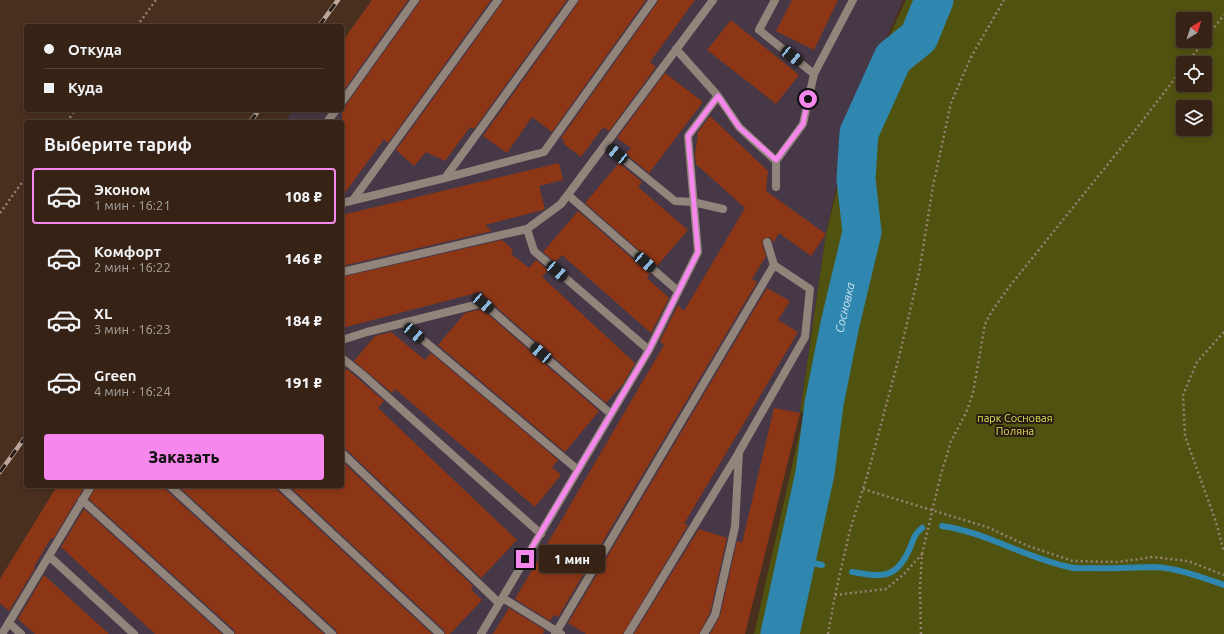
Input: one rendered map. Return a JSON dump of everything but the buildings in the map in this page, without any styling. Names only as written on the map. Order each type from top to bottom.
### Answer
[{"type":"lane","points":[[344,99],[415,0]]},
{"type":"lane","points":[[354,200],[498,0]]},
{"type":"lane","points":[[445,178],[574,0]]},
{"type":"lane","points":[[344,202],[544,152],[653,0]]},
{"type":"lane","points":[[344,272],[527,229],[561,204],[713,0]]},
{"type":"lane","points":[[775,0],[759,30],[814,74]]},
{"type":"lane","points":[[776,187],[776,160],[803,124],[814,74],[852,0]]},
{"type":"lane","points":[[676,49],[718,96],[739,127],[776,160]]},
{"type":"lane","points":[[481,634],[649,350],[698,252],[688,136],[718,96]]},
{"type":"lane","points":[[606,145],[674,201],[693,202],[723,209]]},
{"type":"lane","points":[[568,195],[678,291]]},
{"type":"lane","points":[[527,229],[534,251],[649,350]]},
{"type":"lane","points":[[628,634],[739,452],[805,337],[810,289],[774,265],[767,242]]},
{"type":"lane","points":[[344,455],[501,600],[558,633],[774,265]]},
{"type":"lane","points":[[344,339],[483,303],[611,414]]},
{"type":"lane","points":[[403,323],[578,470]]},
{"type":"lane","points":[[344,360],[368,379],[540,534]]},
{"type":"lane","points":[[704,634],[714,615],[735,527],[739,452]]},
{"type":"lane","points":[[2,634],[90,488]]},
{"type":"lane","points":[[172,488],[332,634]]},
{"type":"lane","points":[[282,488],[440,634]]},
{"type":"lane","points":[[82,500],[230,634]]},
{"type":"lane","points":[[49,556],[134,634]]},
{"type":"lane","points":[[9,623],[21,634]]},
{"type":"path","points":[[138,24],[156,0]]},
{"type":"path","points":[[828,634],[835,595],[850,530],[863,489],[898,361],[917,280],[933,186],[951,103],[971,57],[1004,0]]},
{"type":"path","points":[[1212,30],[1224,14]]},
{"type":"path","points":[[921,634],[920,588],[922,554],[932,510],[951,441],[966,413],[973,393],[985,324],[992,310],[1014,281],[1133,134],[1176,77]]},
{"type":"path","points":[[0,213],[24,180]]},
{"type":"path","points":[[1224,332],[1197,362],[1184,396],[1185,436],[1216,522],[1224,552]]},
{"type":"path","points":[[863,489],[987,527],[1028,546],[1073,561],[1117,562],[1153,557],[1188,561],[1224,575]]},
{"type":"path","points":[[835,595],[886,589],[905,573],[922,554]]},
{"type":"shaded area","points":[[372,0],[903,0],[851,119],[826,234],[800,413],[745,634],[0,634],[0,579],[56,488],[344,488],[344,120],[286,120],[292,112],[344,112],[344,39]]},
{"type":"green space","name":"парк Сосновая Поляна","points":[[906,0],[1224,0],[1224,634],[754,634],[805,409],[800,413],[826,234],[841,172],[851,119]]},
{"type":"waterway","name":"Сосновка","points":[[780,634],[815,473],[824,404],[840,324],[862,232],[856,179],[859,133],[893,58],[919,37],[934,0]]},
{"type":"waterway","points":[[942,526],[958,529],[990,539],[1037,558],[1072,568],[1154,567],[1172,569],[1224,585]]},
{"type":"waterway","points":[[852,572],[880,575],[893,571],[905,558],[914,537],[922,528]]},
{"type":"waterway","points":[[796,559],[822,565]]},
{"type":"railway","points":[[320,24],[338,0]]},
{"type":"railway","points":[[252,120],[258,112]]},
{"type":"railway","points":[[0,472],[24,439]]},
{"type":"route","points":[[525,559],[649,350],[698,252],[688,136],[718,96],[739,127],[776,160],[803,124],[808,99]]}]
